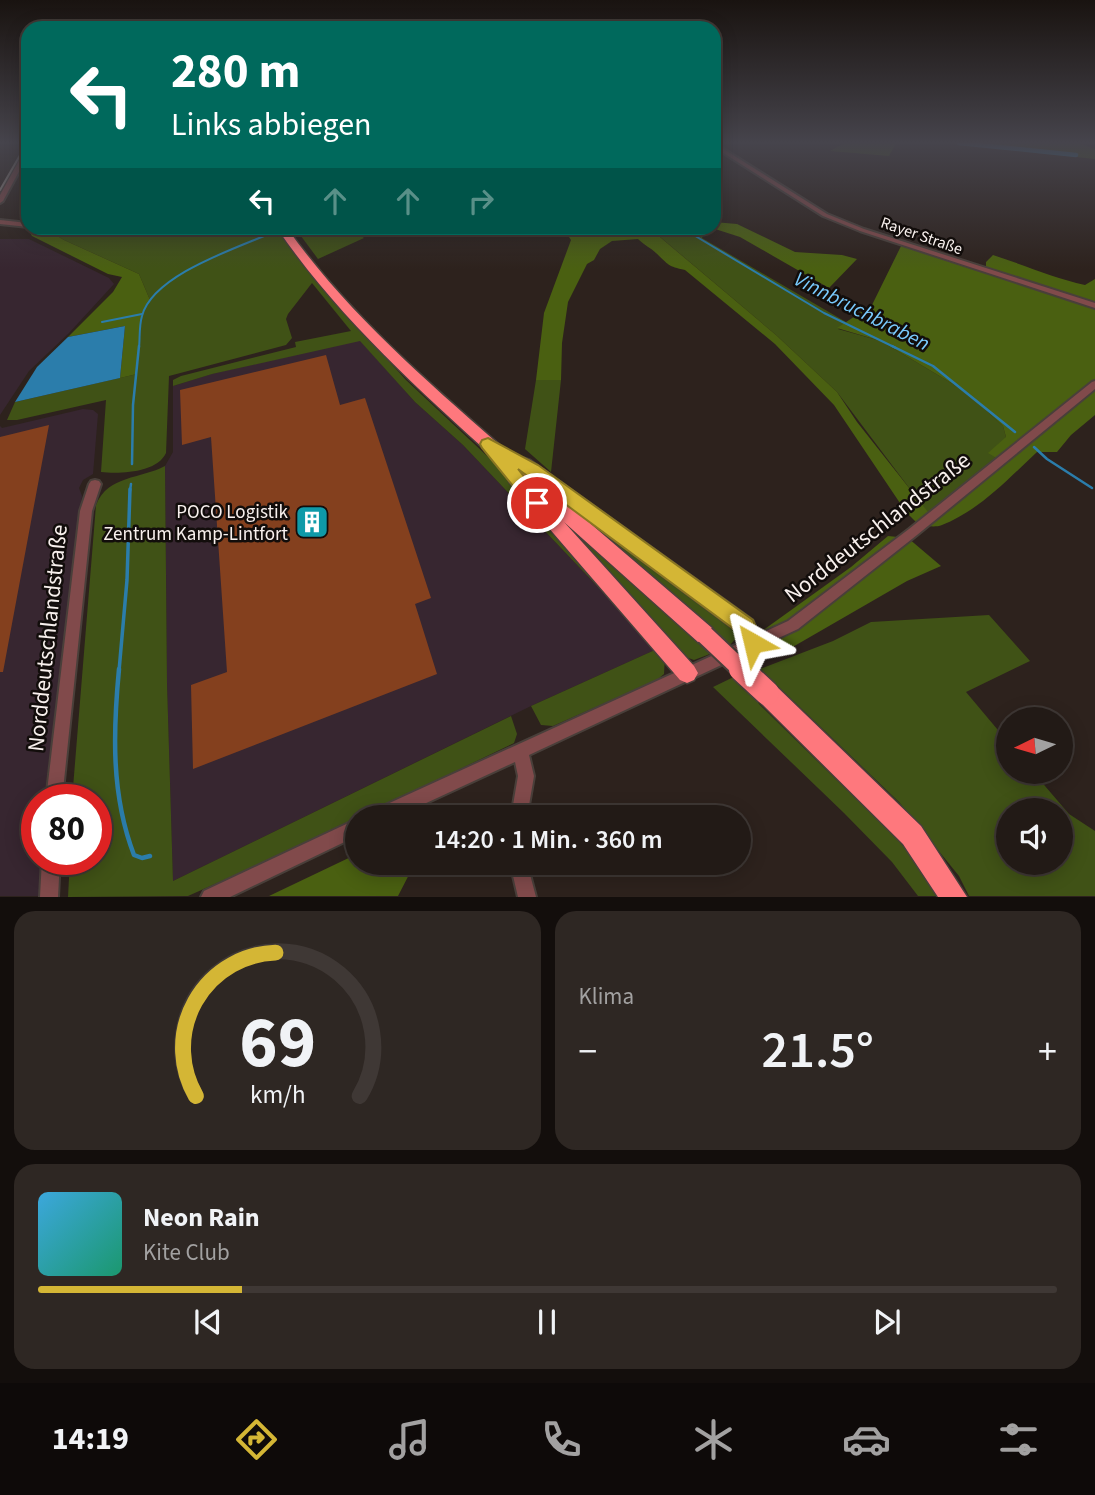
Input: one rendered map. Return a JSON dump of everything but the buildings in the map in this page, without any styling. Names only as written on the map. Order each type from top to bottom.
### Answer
[{"type":"highway","points":[[287,235],[329,288],[385,348],[488,444],[705,635],[912,835],[954,897]]},
{"type":"highway","points":[[488,444],[532,469],[693,587],[746,627],[753,643]]},
{"type":"highway","points":[[488,444],[518,482],[687,673]]},
{"type":"street","points":[[0,201],[9,185]]},
{"type":"street","name":"Rayer Straße","points":[[777,185],[825,215],[1095,306]]},
{"type":"street","points":[[0,221],[21,224]]},
{"type":"street","name":"Norddeutschlandstraße","points":[[403,805],[793,625],[1095,384]]},
{"type":"street","name":"Norddeutschlandstraße","points":[[56,784],[86,511],[95,484]]},
{"type":"street","points":[[520,750],[526,776],[521,805]]},
{"type":"street","points":[[210,897],[345,833]]},
{"type":"street","points":[[49,897],[50,875]]},
{"type":"street","points":[[522,875],[527,897]]},
{"type":"shaded area","points":[[0,239],[29,239],[109,278],[114,284],[29,371],[0,415]]},
{"type":"shaded area","points":[[360,340],[415,402],[463,445],[657,649],[531,706],[173,881],[167,683],[165,466],[173,452],[173,386],[211,374]]},
{"type":"shaded area","points":[[83,409],[93,410],[98,414],[93,474],[83,480],[79,488],[82,496],[46,784],[21,784],[21,875],[41,875],[41,896],[0,896],[0,426],[2,428]]},
{"type":"green space","points":[[721,223],[737,224],[795,252],[842,255],[857,259],[829,288],[740,237],[721,231]]},
{"type":"green space","points":[[56,235],[283,235],[316,281],[406,380],[502,470],[658,645],[665,656],[664,674],[657,680],[553,726],[541,725],[531,706],[657,649],[463,445],[415,402],[360,341],[212,374],[173,386],[173,380],[181,376],[296,347],[295,342],[351,331],[312,283],[288,314],[286,319],[292,338],[286,345],[169,376],[166,453],[155,465],[137,471],[101,472],[106,400],[7,420],[15,402],[137,374],[142,314],[150,300],[139,274]]},
{"type":"green space","points":[[56,235],[139,274],[150,300],[142,314],[137,374],[120,378],[125,326],[68,337],[113,292],[122,277],[108,274],[32,236]]},
{"type":"green space","points":[[300,235],[360,235],[364,238],[318,259]]},
{"type":"green space","points":[[568,235],[667,235],[660,237],[776,335],[837,392],[857,422],[932,517],[1000,460],[988,453],[1006,437],[1003,426],[968,393],[881,341],[837,328],[872,305],[903,242],[986,269],[986,262],[993,255],[1085,285],[1095,279],[1095,415],[1071,435],[1057,452],[1037,452],[993,493],[969,511],[942,525],[921,527],[906,512],[834,405],[775,344],[685,270],[669,264],[638,239],[612,241],[600,249],[594,260],[587,264],[568,302],[562,343],[561,380],[536,380],[544,313],[571,240]]},
{"type":"green space","points":[[693,235],[702,238],[846,322],[838,329],[881,341],[968,393],[1003,426],[1006,437],[1001,461],[931,517],[837,392],[776,335],[659,236]]},
{"type":"green space","points":[[536,380],[561,380],[551,472],[525,449]]},
{"type":"green space","points":[[165,466],[167,683],[173,881],[511,716],[517,734],[514,743],[386,805],[345,805],[345,825],[188,896],[68,897],[69,875],[112,875],[112,784],[73,784],[96,505],[108,488],[126,479]]},
{"type":"green space","points":[[543,499],[710,654],[694,660],[683,656]]},
{"type":"green space","points":[[582,514],[737,630],[739,635],[730,645]]},
{"type":"green space","points":[[888,536],[908,538],[941,566],[907,581],[784,652],[762,631],[851,567]]},
{"type":"green space","points":[[989,615],[1030,661],[966,692],[996,728],[996,784],[1043,784],[1055,798],[996,798],[996,875],[1073,875],[1073,817],[1095,831],[1095,896],[969,896],[959,876],[899,802],[760,669],[833,641],[871,622]]},
{"type":"green space","points":[[744,672],[759,704],[897,839],[921,867],[940,896],[918,896],[892,862],[844,813],[713,687]]},
{"type":"green space","points":[[345,860],[345,875],[409,875],[398,896],[269,896]]},
{"type":"water","points":[[125,326],[120,378],[15,402],[37,367],[68,337]]},
{"type":"waterway","points":[[139,348],[142,316],[149,301],[163,287],[200,264],[266,235]]},
{"type":"waterway","name":"Vinnbruchbraben","points":[[694,235],[824,313],[896,348]]},
{"type":"waterway","points":[[102,322],[142,314]]},
{"type":"waterway","points":[[132,464],[133,405],[139,346]]},
{"type":"waterway","name":"Vinnbruchbraben","points":[[892,346],[933,366],[1015,432]]},
{"type":"waterway","name":"Vinnbruchbraben","points":[[1034,447],[1047,459],[1092,488]]},
{"type":"waterway","points":[[130,491],[131,484]]},
{"type":"waterway","points":[[119,671],[127,580],[130,489]]},
{"type":"waterway","points":[[119,669],[115,740],[121,809],[134,855],[142,858],[150,856]]},
{"type":"railway","points":[[0,190],[3,185]]},
{"type":"place","name":"POCO Logistik Zentrum Kamp-Lintfort","points":[[312,522]]},
{"type":"route","points":[[537,503],[488,444],[532,469],[693,587],[746,627],[753,643]]}]
